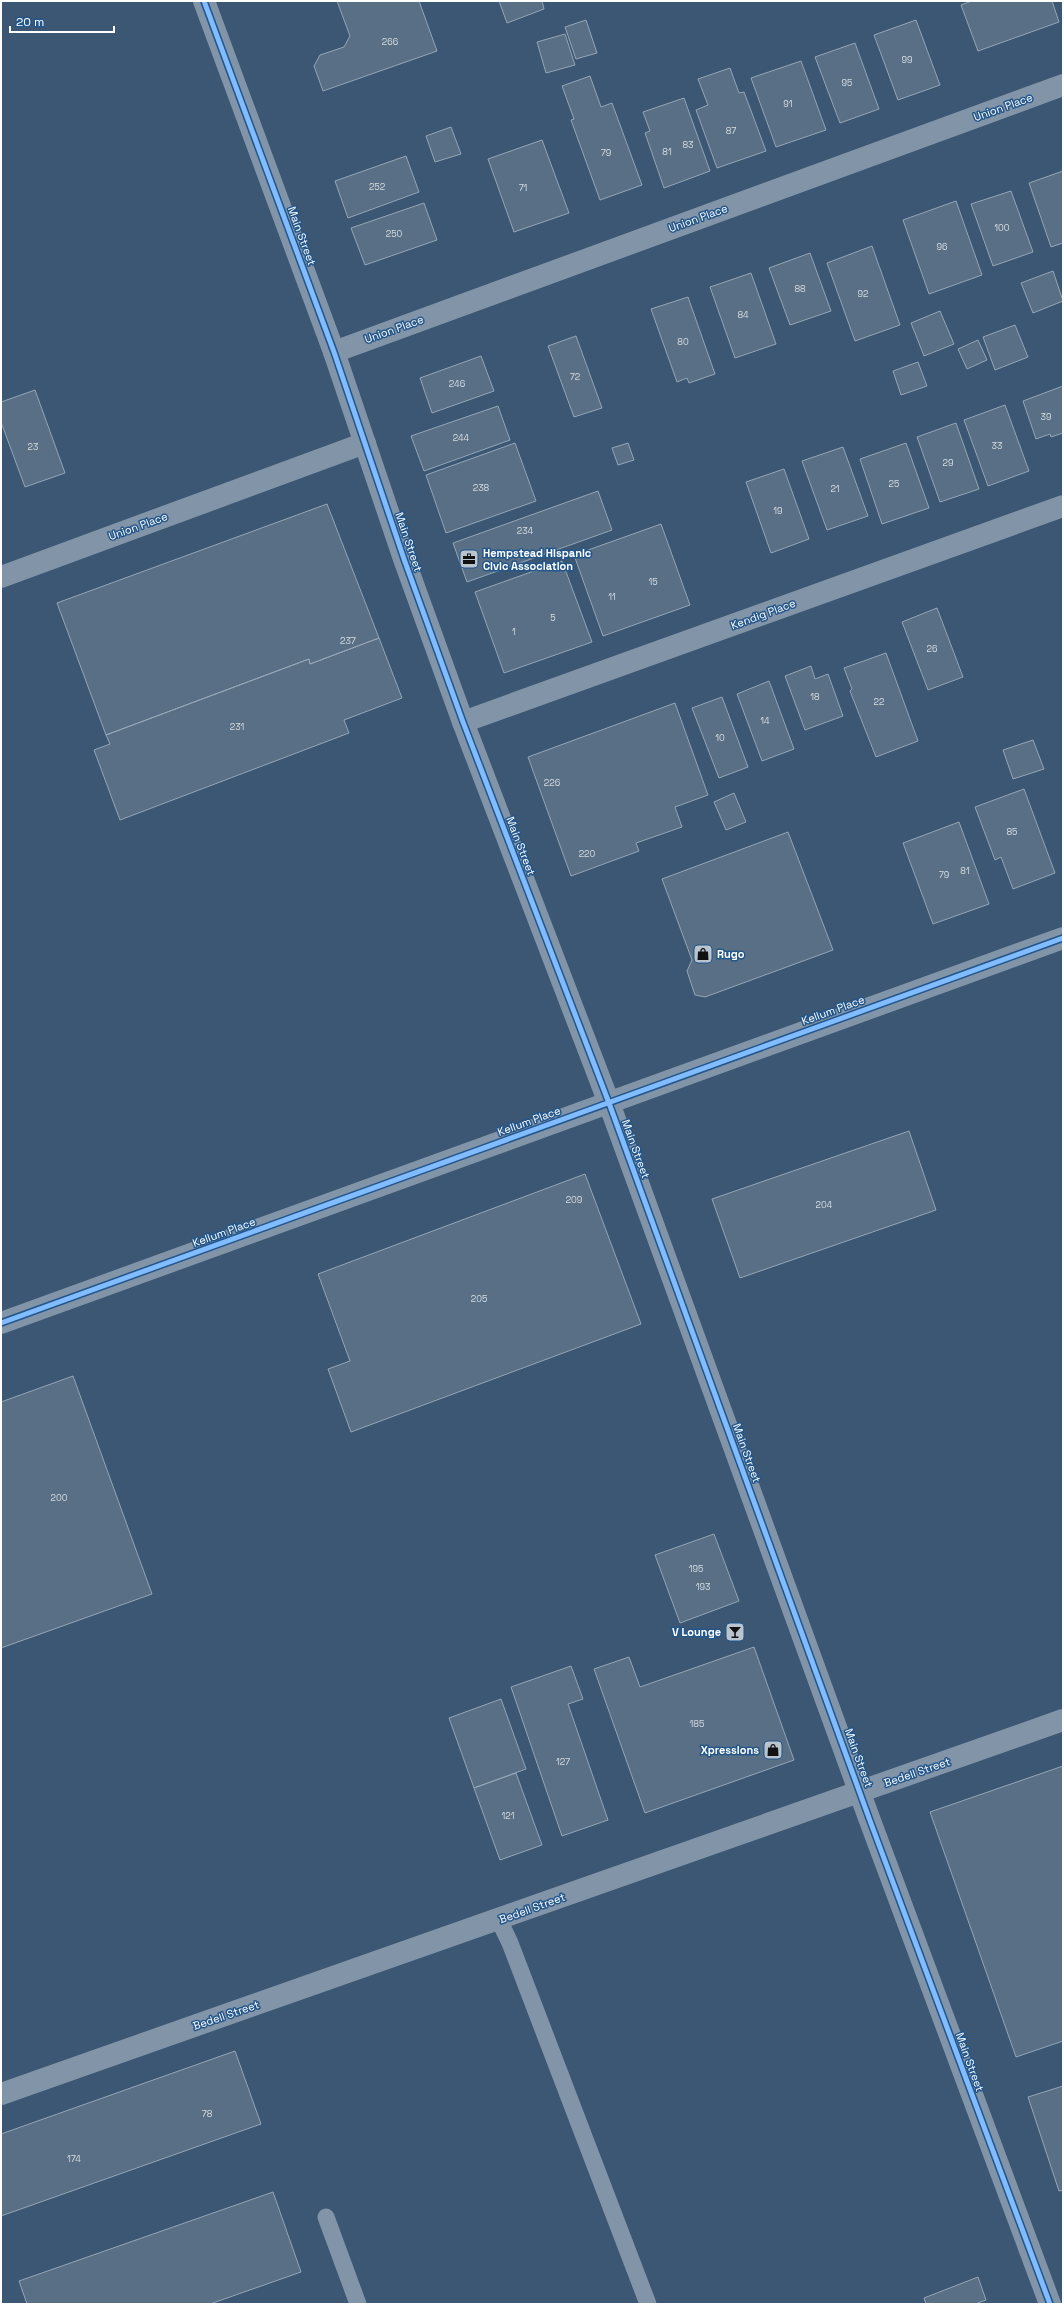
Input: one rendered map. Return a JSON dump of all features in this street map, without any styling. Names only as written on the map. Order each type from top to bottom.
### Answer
[{"type":"street","name":"Main Street","points":[[204,1],[334,352],[464,722],[609,1103],[1050,2304]]},
{"type":"street","name":"Union Place","points":[[334,352],[1063,84]]},
{"type":"street","name":"Union Place","points":[[1,577],[365,443]]},
{"type":"street","name":"Kendig Place","points":[[464,722],[1063,506]]},
{"type":"street","name":"Kellum Place","points":[[1,1323],[1063,938]]},
{"type":"street","name":"Bedell Street","points":[[1,2094],[499,1920],[1063,1720]]},
{"type":"lane","points":[[499,1920],[510,1943],[648,2304]]},
{"type":"lane","points":[[326,2217],[358,2304]]},
{"type":"building","points":[[337,1],[419,1],[437,51],[323,91],[314,66],[320,55],[344,47],[350,36]]},
{"type":"building","points":[[499,1],[542,1],[544,9],[507,23]]},
{"type":"building","points":[[972,1],[1052,1],[1059,22],[978,51],[961,5]]},
{"type":"building","points":[[586,20],[597,53],[576,59],[565,27]]},
{"type":"building","points":[[916,20],[940,85],[898,100],[874,35]]},
{"type":"building","points":[[565,34],[575,65],[546,73],[537,42]]},
{"type":"building","points":[[855,43],[879,109],[840,123],[815,57]]},
{"type":"building","points":[[801,61],[826,130],[776,147],[751,78]]},
{"type":"building","points":[[730,68],[739,93],[744,92],[766,151],[717,168],[696,110],[708,105],[698,79]]},
{"type":"building","points":[[590,76],[601,107],[612,103],[642,185],[600,200],[571,120],[574,119],[562,86]]},
{"type":"building","points":[[684,98],[710,171],[664,188],[645,133],[650,131],[643,112]]},
{"type":"building","points":[[451,127],[461,154],[435,162],[426,136]]},
{"type":"building","points":[[542,140],[569,213],[514,232],[488,159]]},
{"type":"building","points":[[406,156],[419,192],[348,218],[335,181]]},
{"type":"building","points":[[1063,171],[1063,243],[1051,247],[1029,183]]},
{"type":"building","points":[[1011,191],[1033,252],[993,266],[971,204]]},
{"type":"building","points":[[956,201],[982,275],[929,294],[903,220]]},
{"type":"building","points":[[424,203],[437,240],[365,265],[351,228]]},
{"type":"building","points":[[872,246],[900,325],[855,341],[827,263]]},
{"type":"building","points":[[810,253],[831,311],[790,325],[769,268]]},
{"type":"building","points":[[1053,271],[1063,301],[1033,313],[1021,283]]},
{"type":"building","points":[[751,273],[776,344],[735,358],[710,287]]},
{"type":"building","points":[[688,297],[715,374],[689,383],[687,378],[677,382],[651,309]]},
{"type":"building","points":[[940,311],[954,344],[924,356],[911,323]]},
{"type":"building","points":[[1015,325],[1028,357],[995,370],[983,337]]},
{"type":"building","points":[[576,336],[602,408],[574,417],[548,346]]},
{"type":"building","points":[[978,340],[987,360],[967,369],[958,349]]},
{"type":"building","points":[[481,356],[494,391],[432,413],[420,378]]},
{"type":"building","points":[[918,362],[927,386],[901,395],[893,371]]},
{"type":"building","points":[[1063,386],[1063,433],[1051,437],[1050,434],[1036,439],[1023,401]]},
{"type":"building","points":[[35,390],[65,473],[25,487],[1,422],[1,402]]},
{"type":"building","points":[[1005,405],[1029,471],[988,486],[964,420]]},
{"type":"building","points":[[498,406],[510,440],[424,471],[411,436]]},
{"type":"building","points":[[956,423],[979,489],[940,502],[917,437]]},
{"type":"building","points":[[515,443],[536,501],[446,533],[426,475]]},
{"type":"building","points":[[628,443],[634,460],[618,465],[612,448]]},
{"type":"building","points":[[906,443],[929,508],[882,524],[860,459]]},
{"type":"building","points":[[843,447],[868,516],[827,530],[802,461]]},
{"type":"building","points":[[784,469],[809,539],[771,553],[746,482]]},
{"type":"building","points":[[598,491],[612,530],[467,582],[453,543]]},
{"type":"building","points":[[327,504],[379,638],[310,664],[309,659],[106,735],[57,603]]},
{"type":"building","points":[[661,524],[690,605],[603,636],[574,555]]},
{"type":"building","points":[[562,561],[592,642],[504,673],[475,592]]},
{"type":"building","points":[[937,608],[963,677],[928,690],[902,622]]},
{"type":"building","points":[[379,638],[402,698],[344,720],[349,733],[120,820],[94,750],[110,744],[106,735],[309,659],[310,664]]},
{"type":"building","points":[[886,653],[918,741],[876,757],[850,691],[852,689],[844,668]]},
{"type":"building","points":[[811,666],[815,679],[828,674],[843,716],[805,730],[785,676]]},
{"type":"building","points":[[769,681],[794,749],[762,761],[737,694]]},
{"type":"building","points":[[722,697],[748,767],[719,778],[692,708]]},
{"type":"building","points":[[675,703],[708,795],[675,807],[682,827],[636,843],[639,851],[571,876],[528,757]]},
{"type":"building","points":[[1033,740],[1044,769],[1013,779],[1003,750]]},
{"type":"building","points":[[1024,789],[1055,873],[1013,889],[1001,857],[995,860],[975,807]]},
{"type":"building","points":[[734,793],[746,822],[726,830],[714,802]]},
{"type":"building","points":[[959,822],[989,904],[933,924],[903,843]]},
{"type":"building","points":[[788,832],[833,950],[705,997],[695,995],[687,971],[692,960],[662,879]]},
{"type":"building","points":[[909,1131],[936,1210],[740,1278],[712,1199]]},
{"type":"building","points":[[585,1174],[641,1324],[351,1432],[328,1369],[350,1361],[318,1274]]},
{"type":"building","points":[[73,1376],[152,1594],[1,1648],[1,1402]]},
{"type":"building","points":[[714,1534],[739,1601],[680,1623],[655,1555]]},
{"type":"building","points":[[754,1647],[794,1760],[645,1813],[594,1669],[629,1657],[640,1687]]},
{"type":"building","points":[[571,1666],[583,1699],[568,1704],[608,1820],[562,1836],[511,1687]]},
{"type":"building","points":[[501,1699],[526,1769],[474,1788],[449,1718]]},
{"type":"building","points":[[1063,1766],[1063,2041],[1016,2057],[930,1812]]},
{"type":"building","points":[[516,1773],[542,1845],[500,1860],[474,1788]]},
{"type":"building","points":[[235,2051],[261,2124],[1,2216],[1,2134]]},
{"type":"building","points":[[1063,2086],[1063,2190],[1059,2191],[1028,2097]]},
{"type":"building","points":[[273,2192],[301,2272],[210,2304],[27,2304],[19,2281]]},
{"type":"building","points":[[978,2277],[986,2300],[975,2304],[926,2304],[924,2298]]},
{"type":"cycle path","points":[[204,1],[334,352],[404,559],[463,722],[609,1103],[869,1818],[1050,2304]]},
{"type":"cycle path","points":[[1,1323],[1063,938]]},
{"type":"place","name":"Hempstead Hispanic Civic Association","points":[[469,559]]},
{"type":"place","name":"Rugo","points":[[703,954]]},
{"type":"place","name":"V Lounge","points":[[735,1632]]},
{"type":"place","name":"Xpressions","points":[[773,1750]]}]
